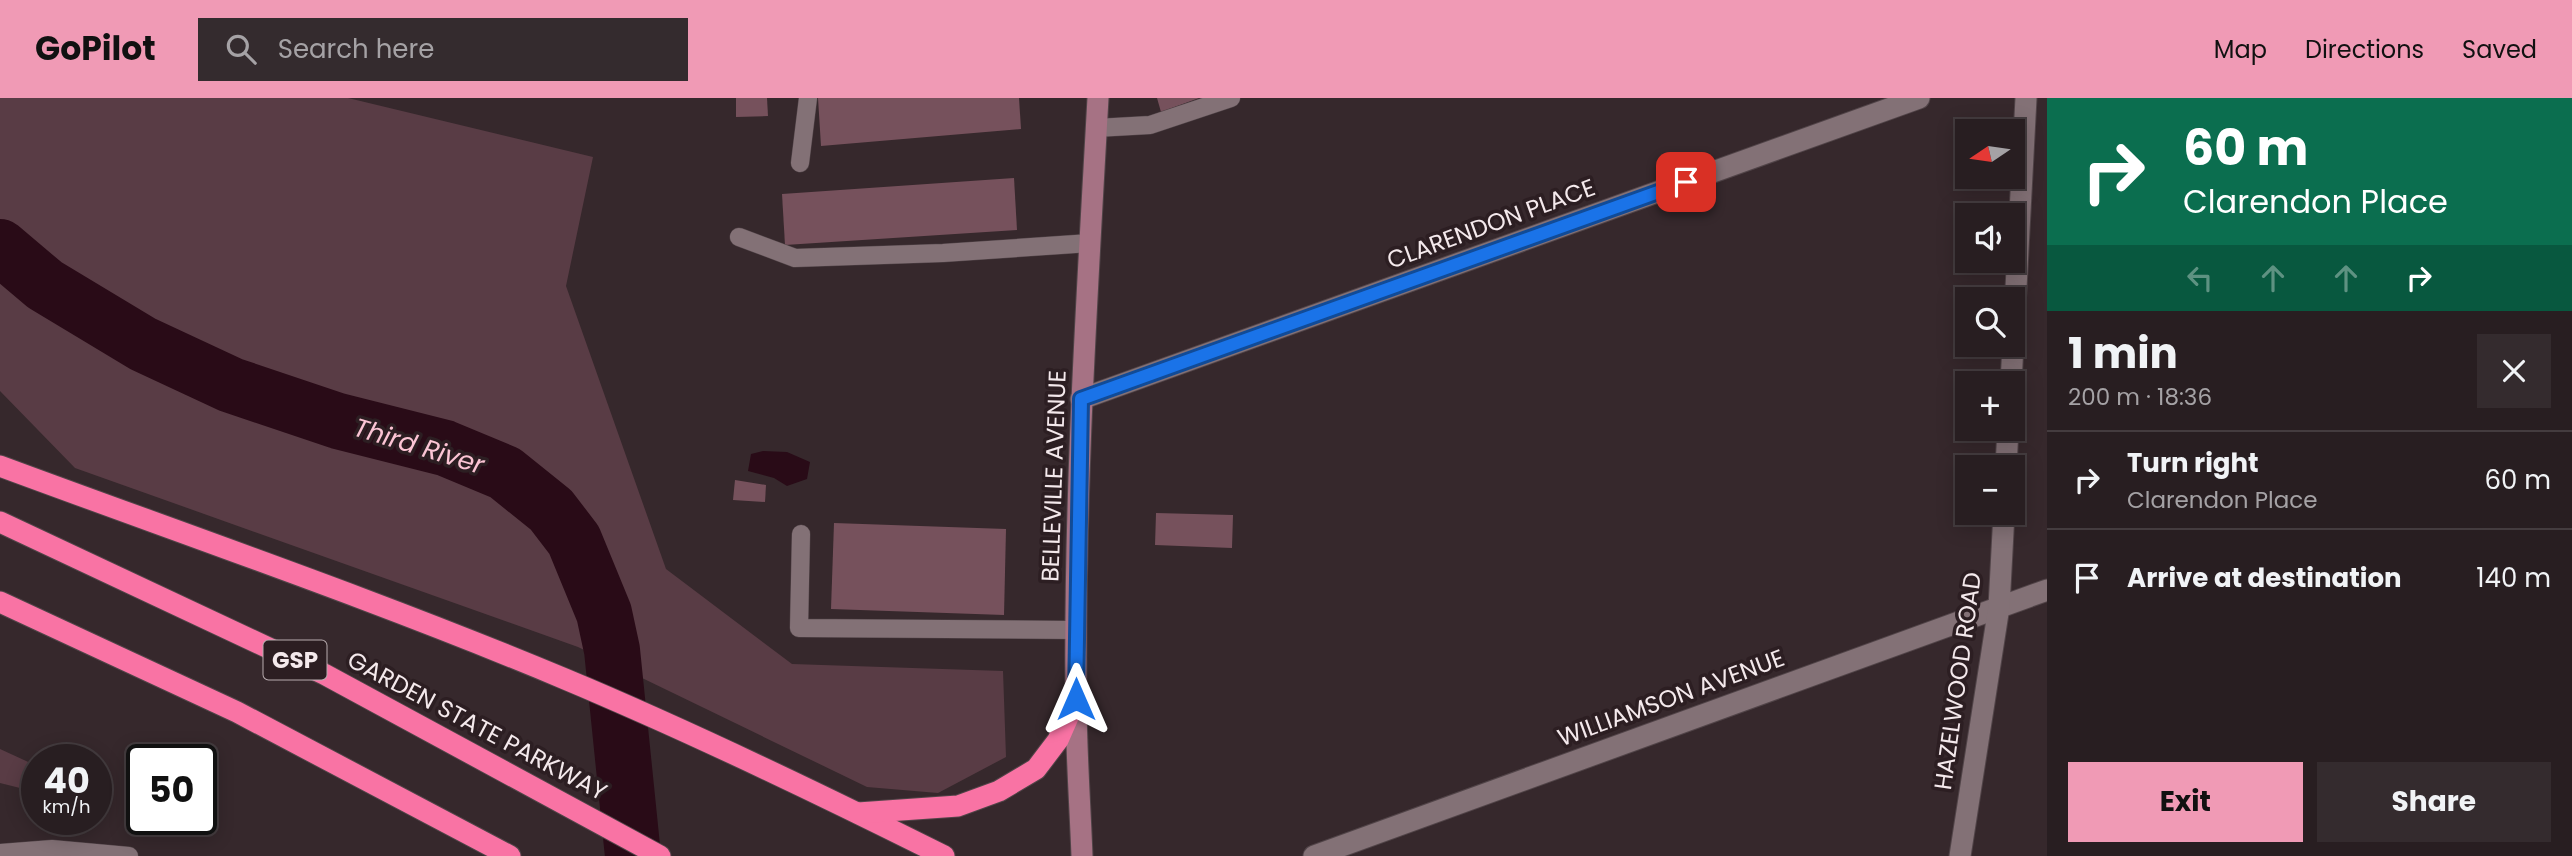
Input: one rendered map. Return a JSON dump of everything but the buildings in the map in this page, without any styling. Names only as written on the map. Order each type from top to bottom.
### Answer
[{"type":"highway","points":[[0,466],[426,623],[566,680],[668,724],[944,856]]},
{"type":"highway","name":"GARDEN STATE PARKWAY","points":[[0,522],[324,674],[660,856]]},
{"type":"highway","points":[[0,602],[237,712],[510,856]]},
{"type":"highway","points":[[858,813],[958,806],[999,791],[1036,769],[1058,740],[1076,699]]},
{"type":"main road","name":"BELLEVILLE AVENUE","points":[[1082,856],[1076,630],[1081,399],[1098,98]]},
{"type":"street","name":"CLARENDON PLACE","points":[[1081,399],[1919,98]]},
{"type":"street","points":[[2012,371],[2026,98]]},
{"type":"street","name":"HAZELWOOD ROAD","points":[[1960,856],[1999,607],[2003,525]]},
{"type":"street","name":"WILLIAMSON AVENUE","points":[[1314,856],[2047,590]]},
{"type":"lane","points":[[800,163],[808,98]]},
{"type":"lane","points":[[1096,128],[1150,125],[1231,98]]},
{"type":"lane","points":[[739,237],[795,258],[943,253],[1090,243]]},
{"type":"lane","points":[[801,534],[799,628],[1076,630]]},
{"type":"lane","points":[[0,853],[52,849],[129,856]]},
{"type":"shaded area","points":[[0,98],[348,98],[593,157],[566,286],[666,569],[792,664],[1003,671],[1006,757],[938,793],[867,787],[578,647],[75,468],[0,391]]},
{"type":"shaded area","points":[[763,451],[787,452],[810,462],[807,479],[787,486],[774,478],[748,471],[751,454]]},
{"type":"shaded area","points":[[0,749],[21,759],[21,788],[0,783]]},
{"type":"waterway","name":"Third River","points":[[0,247],[45,285],[143,344],[231,385],[338,421],[445,448],[505,473],[551,510],[574,540],[604,613],[612,650],[633,856]]},
{"type":"route","points":[[1076,699],[1081,399],[1686,182]]}]
